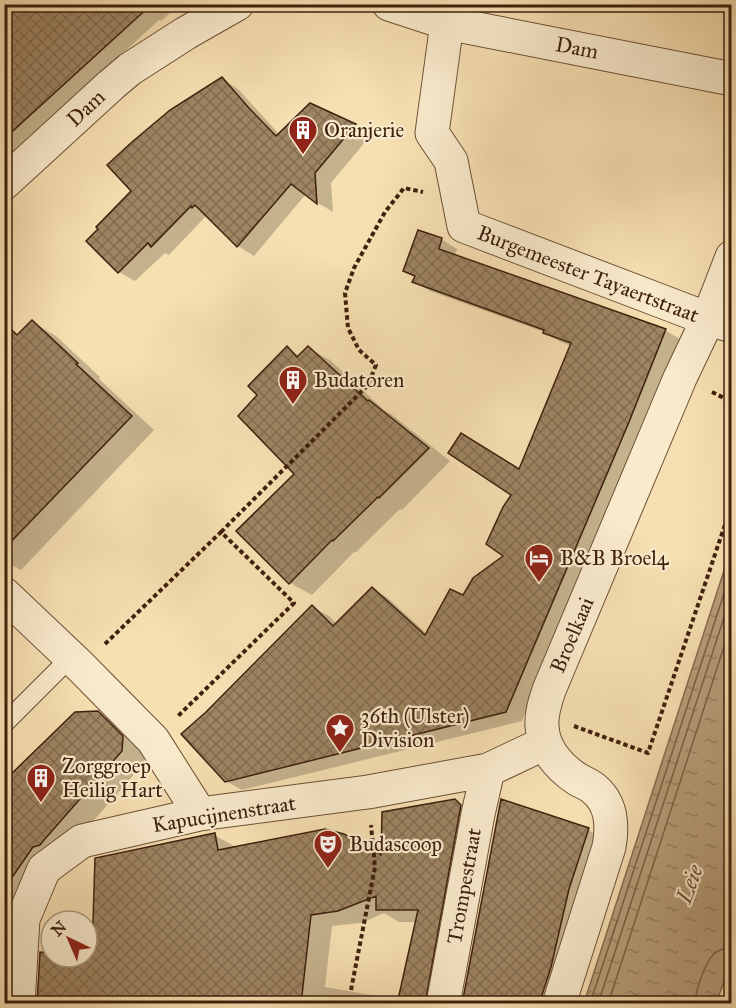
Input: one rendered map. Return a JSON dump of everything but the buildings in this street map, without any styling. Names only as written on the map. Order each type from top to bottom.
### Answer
[{"type":"street","name":"Dam","points":[[4,183],[130,69],[237,4]]},
{"type":"street","name":"Dam","points":[[389,4],[732,79]]},
{"type":"street","name":"Burgemeester Tayaertstraat","points":[[430,14],[432,133],[451,161],[464,226],[720,322]]},
{"type":"street","name":"Broelkaai","points":[[558,734],[542,728],[543,711],[549,690],[680,378],[720,322],[732,256]]},
{"type":"street","points":[[4,594],[153,740],[200,814]]},
{"type":"street","name":"Kapucijnenstraat","points":[[18,1004],[23,919],[44,869],[82,841],[200,814],[368,792],[488,770],[558,734]]},
{"type":"street","points":[[558,734],[556,762],[601,796],[610,814],[612,825],[609,847],[559,1004]]},
{"type":"street","name":"Trompestraat","points":[[443,1004],[488,770]]},
{"type":"lane","points":[[4,724],[76,663]]},
{"type":"path","points":[[76,663],[221,532],[368,386],[376,365],[359,350],[348,328],[345,293],[354,268],[385,212],[404,188],[459,201]]},
{"type":"path","points":[[713,392],[732,402]]},
{"type":"path","points":[[558,734],[648,753],[732,504]]},
{"type":"path","points":[[153,740],[294,603],[221,532]]},
{"type":"path","points":[[351,990],[375,867],[368,792]]},
{"type":"water","name":"Leie","points":[[731,549],[731,963],[716,1003],[584,1003]]},
{"type":"place","name":"Oranjerie","points":[[303,156]]},
{"type":"place","name":"Budatoren","points":[[293,406]]},
{"type":"place","name":"B&B Broel4","points":[[539,584]]},
{"type":"place","name":"36th (Ulster) Division","points":[[340,754]]},
{"type":"place","name":"Zorggroep Heilig Hart","points":[[41,804]]},
{"type":"place","name":"Budascoop","points":[[328,870]]}]
